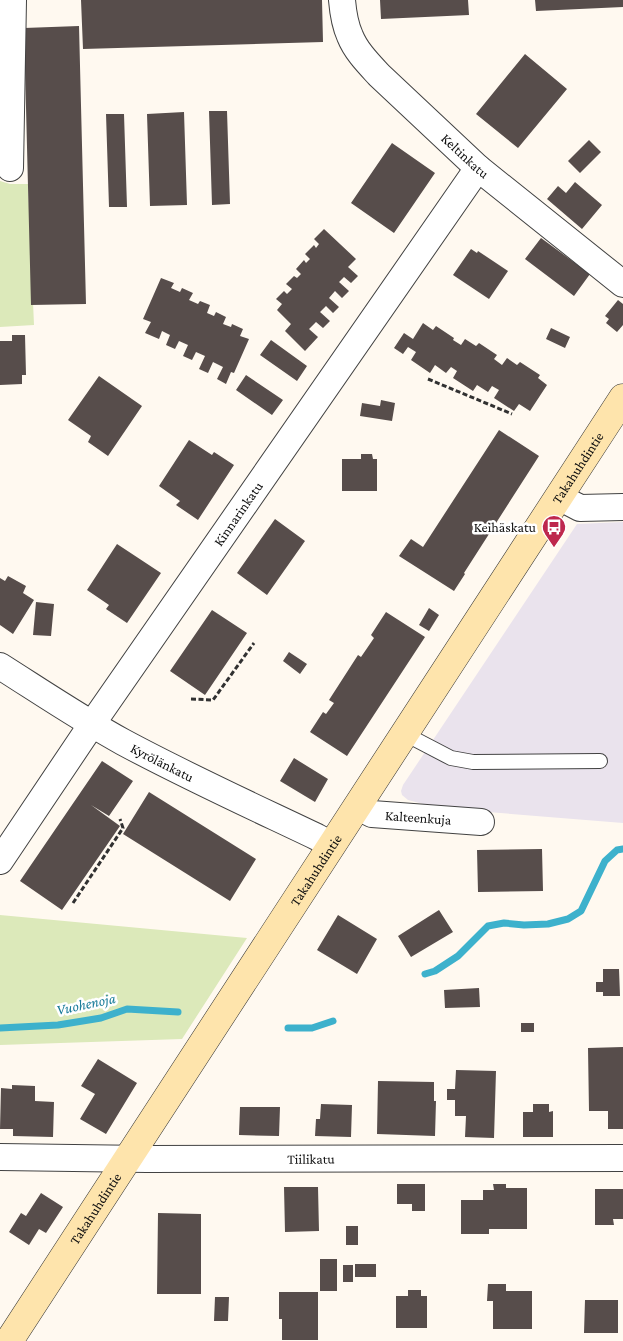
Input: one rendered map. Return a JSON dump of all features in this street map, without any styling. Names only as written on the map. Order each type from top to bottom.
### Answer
[{"type":"street","points":[[10,168],[13,0]]},
{"type":"street","name":"Keltinkatu","points":[[342,0],[350,36],[364,59],[378,75],[478,168],[623,284]]},
{"type":"street","name":"Kinnarinkatu","points":[[0,861],[92,724],[478,168]]},
{"type":"street","name":"Takahuhdintie","points":[[9,1341],[623,398]]},
{"type":"street","points":[[559,497],[580,508],[623,507]]},
{"type":"street","name":"Kyrölänkatu","points":[[0,666],[123,742],[332,845]]},
{"type":"street","name":"Kalteenkuja","points":[[358,807],[372,814],[481,822]]},
{"type":"street","name":"Tiilikatu","points":[[0,1157],[127,1159],[623,1158]]},
{"type":"lane","points":[[405,734],[450,758],[472,762],[600,761]]},
{"type":"path","points":[[428,379],[512,414]]},
{"type":"path","points":[[191,699],[213,700],[254,643]]},
{"type":"path","points":[[73,903],[123,828],[120,819]]},
{"type":"shaded area","points":[[623,522],[623,823],[438,808],[408,800],[402,795],[403,785],[577,524]]},
{"type":"green space","points":[[0,181],[10,184],[28,184],[34,325],[0,327]]},
{"type":"green space","points":[[0,915],[247,938],[182,1039],[0,1045]]},
{"type":"building","points":[[81,0],[322,0],[323,42],[83,49]]},
{"type":"building","points":[[380,0],[468,0],[469,15],[381,19]]},
{"type":"building","points":[[535,0],[623,0],[623,7],[536,11]]},
{"type":"building","points":[[79,26],[86,304],[31,305],[24,28]]},
{"type":"building","points":[[525,54],[567,89],[518,148],[476,114]]},
{"type":"building","points":[[209,111],[227,111],[230,204],[212,205]]},
{"type":"building","points":[[184,112],[187,205],[150,206],[147,114]]},
{"type":"building","points":[[106,114],[124,114],[127,207],[109,207]]},
{"type":"building","points":[[589,140],[601,152],[580,173],[568,161]]},
{"type":"building","points":[[392,143],[435,173],[394,233],[351,203]]},
{"type":"building","points":[[575,182],[602,205],[582,229],[547,199],[558,186],[566,193]]},
{"type":"building","points":[[324,229],[356,259],[348,267],[358,276],[351,283],[344,277],[339,282],[349,291],[342,298],[335,291],[329,298],[339,307],[333,313],[326,306],[320,312],[330,321],[323,328],[316,322],[309,329],[318,337],[305,351],[285,331],[291,324],[277,310],[282,304],[276,299],[284,291],[287,294],[292,289],[286,284],[294,276],[297,278],[301,274],[296,269],[304,260],[306,263],[310,259],[305,254],[314,245],[316,248],[319,244],[314,239]]},
{"type":"building","points":[[541,238],[590,274],[574,296],[525,259]]},
{"type":"building","points":[[471,249],[477,253],[478,251],[508,271],[489,299],[453,275]]},
{"type":"building","points":[[161,278],[174,283],[171,288],[180,292],[182,288],[193,293],[189,300],[198,304],[200,301],[210,305],[207,313],[214,316],[216,312],[226,317],[223,324],[231,327],[232,324],[243,329],[240,336],[249,339],[234,373],[231,372],[226,384],[217,379],[223,367],[213,362],[208,373],[199,369],[205,356],[196,352],[192,360],[183,356],[188,345],[179,341],[175,349],[166,345],[170,335],[162,331],[159,339],[145,333],[151,322],[143,319]]},
{"type":"building","points":[[618,300],[623,304],[623,325],[617,332],[606,323],[609,319],[605,316]]},
{"type":"building","points":[[423,323],[433,330],[436,326],[461,345],[465,339],[476,346],[479,343],[497,355],[494,359],[502,365],[507,358],[517,365],[520,362],[540,375],[538,378],[547,385],[530,411],[519,404],[514,411],[494,398],[499,390],[492,386],[488,392],[477,385],[473,391],[453,378],[457,371],[451,367],[446,373],[435,365],[430,373],[411,360],[416,352],[408,347],[403,354],[394,348],[404,333],[413,339]]},
{"type":"building","points":[[551,328],[570,337],[565,348],[546,339]]},
{"type":"building","points":[[12,335],[25,335],[26,375],[22,375],[22,384],[0,385],[0,341],[12,341]]},
{"type":"building","points":[[271,340],[307,366],[297,381],[260,355]]},
{"type":"building","points":[[246,375],[283,400],[272,415],[236,390]]},
{"type":"building","points":[[99,376],[142,406],[108,456],[88,442],[91,436],[68,420]]},
{"type":"building","points":[[381,400],[395,403],[392,421],[360,416],[362,403],[380,406]]},
{"type":"building","points":[[499,430],[539,456],[454,591],[399,556],[411,539],[423,547]]},
{"type":"building","points":[[189,440],[212,455],[214,452],[234,465],[198,520],[176,505],[180,501],[159,486]]},
{"type":"building","points":[[361,454],[372,454],[373,459],[377,459],[377,491],[342,491],[342,459],[361,459]]},
{"type":"building","points":[[275,519],[305,541],[267,595],[237,573]]},
{"type":"building","points":[[117,544],[161,573],[127,623],[106,609],[109,605],[87,590]]},
{"type":"building","points":[[8,576],[26,586],[23,593],[34,600],[13,634],[0,625],[0,578],[5,581]]},
{"type":"building","points":[[36,602],[54,604],[51,636],[33,635]]},
{"type":"building","points":[[429,608],[439,615],[429,631],[419,625]]},
{"type":"building","points":[[212,610],[247,633],[205,695],[170,671]]},
{"type":"building","points":[[386,612],[425,637],[347,756],[310,732],[323,712],[326,714],[334,703],[329,700],[358,655],[361,657],[374,638],[371,635]]},
{"type":"building","points":[[289,652],[307,664],[300,674],[283,661]]},
{"type":"building","points":[[294,758],[328,779],[315,802],[280,781]]},
{"type":"building","points":[[102,761],[133,781],[109,816],[91,805],[120,826],[62,910],[20,881]]},
{"type":"building","points":[[149,792],[256,859],[230,901],[123,834]]},
{"type":"building","points":[[542,849],[543,891],[478,892],[477,850]]},
{"type":"building","points":[[439,910],[453,932],[411,957],[398,936]]},
{"type":"building","points":[[338,915],[377,939],[357,974],[317,950]]},
{"type":"building","points":[[603,969],[619,969],[620,996],[603,996],[603,992],[596,992],[596,982],[603,982]]},
{"type":"building","points":[[479,988],[480,1007],[445,1008],[444,990]]},
{"type":"building","points":[[521,1023],[534,1023],[534,1032],[521,1032]]},
{"type":"building","points":[[623,1047],[623,1129],[608,1129],[608,1111],[589,1111],[588,1048]]},
{"type":"building","points":[[98,1059],[137,1083],[106,1134],[80,1119],[95,1094],[81,1086]]},
{"type":"building","points":[[456,1070],[496,1071],[494,1138],[465,1137],[466,1116],[455,1116],[455,1100],[447,1100],[447,1089],[455,1089]]},
{"type":"building","points":[[378,1081],[434,1082],[434,1101],[436,1101],[435,1136],[377,1134]]},
{"type":"building","points":[[12,1085],[35,1086],[35,1101],[54,1102],[53,1137],[13,1136],[13,1129],[0,1129],[1,1088],[12,1089]]},
{"type":"building","points":[[321,1104],[352,1105],[351,1137],[315,1136],[316,1119],[320,1119]]},
{"type":"building","points":[[533,1104],[549,1104],[549,1112],[553,1111],[553,1137],[523,1137],[523,1112],[533,1112]]},
{"type":"building","points":[[240,1107],[280,1107],[279,1136],[239,1135]]},
{"type":"building","points":[[397,1184],[425,1184],[425,1211],[412,1211],[412,1204],[397,1204]]},
{"type":"building","points":[[493,1184],[506,1184],[506,1188],[527,1188],[527,1229],[489,1229],[489,1234],[461,1234],[461,1200],[483,1200],[483,1190],[494,1190]]},
{"type":"building","points":[[284,1187],[318,1187],[319,1231],[285,1232]]},
{"type":"building","points":[[595,1189],[623,1189],[623,1219],[613,1219],[614,1225],[595,1225]]},
{"type":"building","points":[[41,1193],[63,1207],[46,1233],[39,1229],[29,1245],[9,1232],[21,1213],[26,1216]]},
{"type":"building","points":[[158,1213],[201,1214],[201,1294],[157,1294]]},
{"type":"building","points":[[346,1226],[358,1226],[358,1245],[346,1245]]},
{"type":"building","points":[[320,1259],[337,1259],[337,1291],[320,1291]]},
{"type":"building","points":[[355,1264],[376,1264],[376,1277],[355,1277]]},
{"type":"building","points":[[343,1265],[353,1265],[353,1282],[343,1282]]},
{"type":"building","points":[[488,1284],[506,1284],[506,1291],[532,1291],[532,1329],[493,1329],[493,1301],[487,1301]]},
{"type":"building","points":[[408,1290],[421,1290],[421,1296],[427,1296],[427,1328],[396,1328],[396,1296],[408,1296]]},
{"type":"building","points":[[279,1292],[318,1292],[318,1340],[282,1340],[282,1319],[279,1319]]},
{"type":"building","points":[[215,1297],[229,1297],[228,1321],[214,1321]]},
{"type":"building","points":[[585,1300],[618,1300],[618,1333],[584,1333]]},
{"type":"waterway","name":"Vuohenoja","points":[[425,974],[435,971],[458,956],[488,926],[504,923],[524,925],[548,924],[568,919],[581,911],[605,861],[617,850],[623,849]]},
{"type":"waterway","name":"Vuohenoja","points":[[0,1028],[58,1025],[101,1018],[127,1009],[178,1012]]},
{"type":"waterway","name":"Vuohenoja","points":[[288,1028],[312,1028],[333,1021]]},
{"type":"place","name":"Keihäskatu","points":[[554,548]]}]
